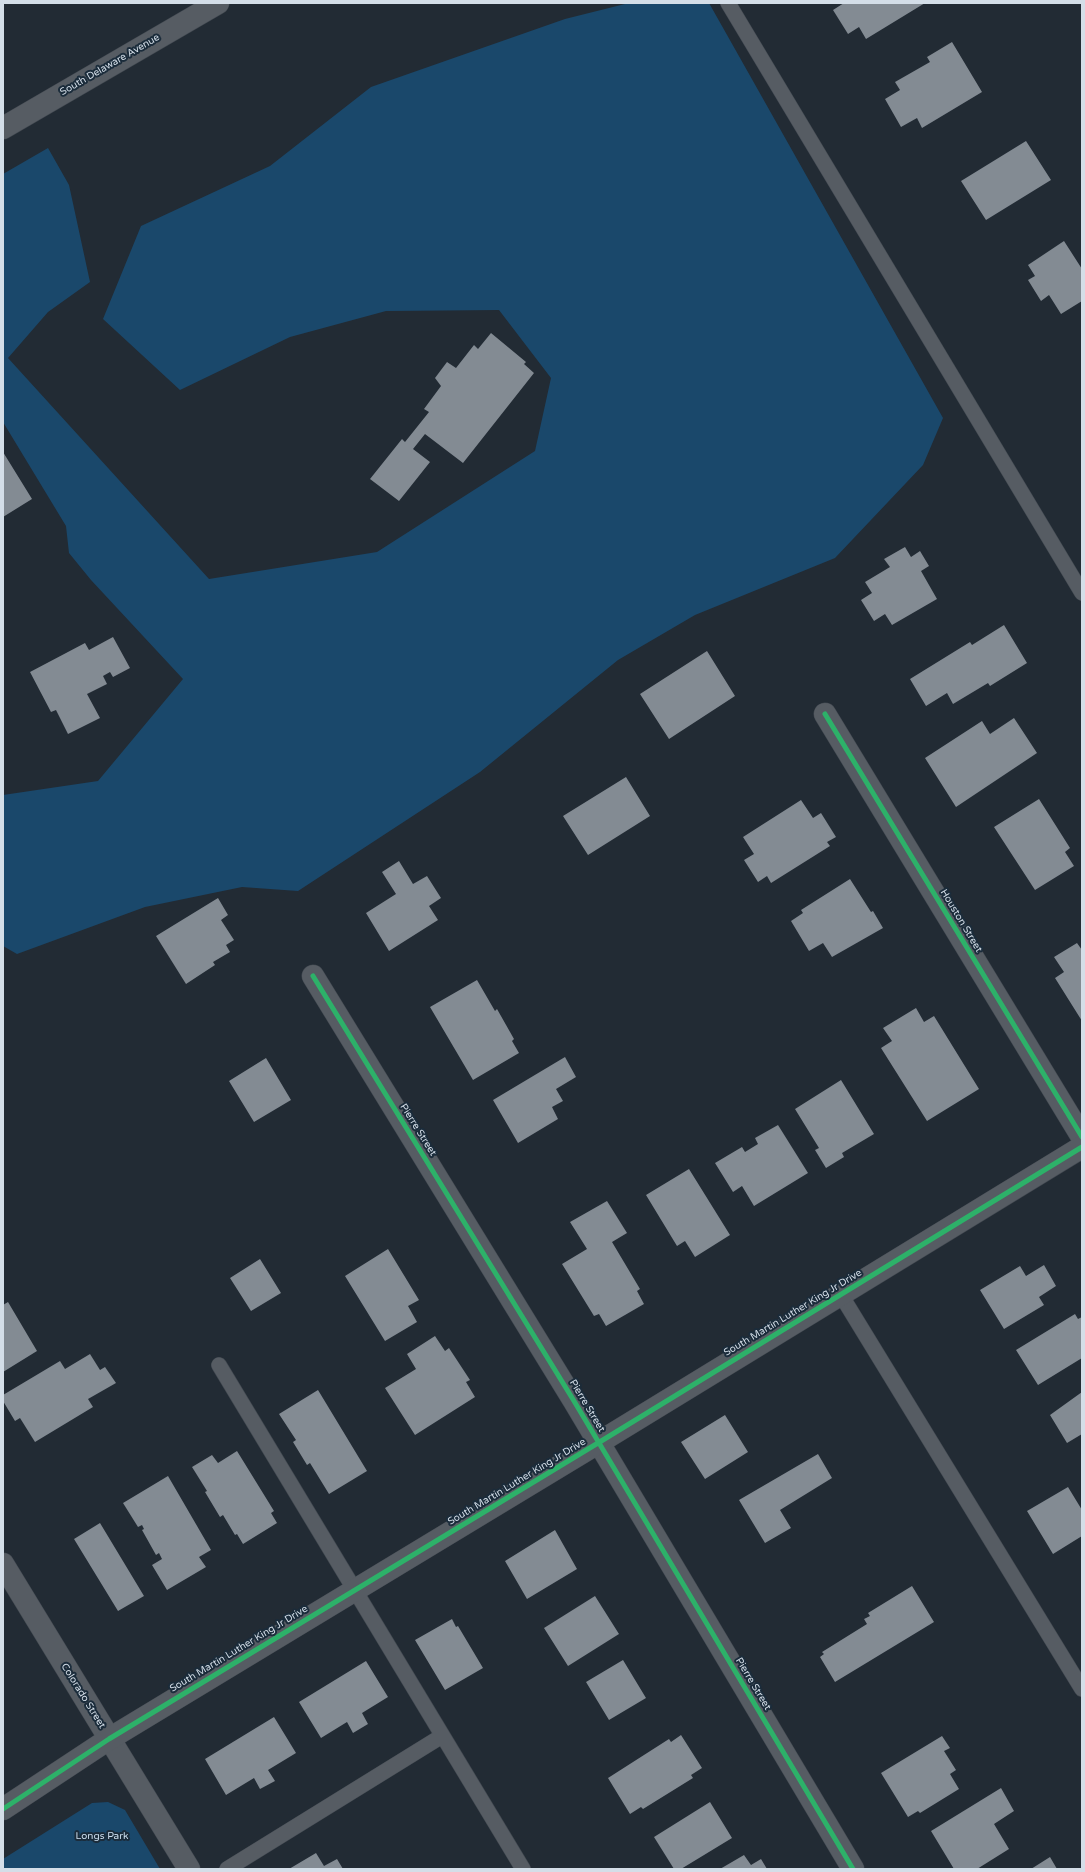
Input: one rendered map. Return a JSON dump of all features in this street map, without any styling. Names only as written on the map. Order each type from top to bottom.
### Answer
[{"type":"street","name":"South Delaware Avenue","points":[[3,128],[218,3]]},
{"type":"street","name":"Houston Street","points":[[824,714],[1082,1137]]},
{"type":"street","name":"Pierre Street","points":[[313,976],[598,1443],[853,1869]]},
{"type":"street","name":"South Martin Luther King Jr Drive","points":[[3,1809],[109,1739],[598,1443],[1082,1147]]},
{"type":"street","name":"Colorado Street","points":[[3,1564],[189,1869]]},
{"type":"lane","points":[[728,3],[1082,593]]},
{"type":"lane","points":[[841,1295],[1082,1689]]},
{"type":"lane","points":[[219,1365],[523,1869]]},
{"type":"lane","points":[[227,1869],[442,1736]]},
{"type":"green space","points":[[629,3],[709,3],[943,418],[923,465],[835,558],[695,615],[618,660],[480,772],[298,891],[242,887],[145,907],[17,954],[3,946],[3,795],[98,781],[183,679],[91,580],[69,553],[66,526],[3,422],[3,174],[48,148],[69,185],[90,282],[48,312],[8,358],[209,579],[377,552],[535,451],[551,378],[499,310],[386,311],[290,337],[180,390],[103,319],[141,226],[270,166],[371,87],[565,19]]},
{"type":"green space","name":"Longs Park","points":[[108,1802],[125,1810],[160,1869],[3,1869],[3,1859],[92,1803]]},
{"type":"building","points":[[844,3],[925,3],[866,39],[859,27],[848,34],[833,10]]},
{"type":"building","points":[[952,42],[982,92],[922,128],[917,118],[901,127],[885,99],[900,90],[895,82],[930,62],[927,57]]},
{"type":"building","points":[[1026,141],[1051,180],[986,220],[961,181]]},
{"type":"building","points":[[1064,241],[1082,269],[1082,301],[1061,314],[1049,295],[1041,301],[1028,280],[1035,276],[1028,265]]},
{"type":"building","points":[[491,333],[526,362],[524,364],[534,373],[463,463],[425,434],[413,449],[430,462],[399,501],[370,479],[402,439],[405,442],[429,412],[424,409],[441,386],[435,378],[447,362],[456,368],[474,345],[478,349]]},
{"type":"building","points":[[3,452],[32,499],[3,517]]},
{"type":"building","points":[[905,547],[911,557],[920,551],[929,566],[921,571],[937,599],[892,625],[885,614],[874,621],[861,600],[872,593],[865,582],[890,567],[884,559]]},
{"type":"building","points":[[1004,625],[1027,663],[990,686],[988,683],[953,704],[947,693],[926,706],[910,679],[970,642],[972,645]]},
{"type":"building","points":[[113,637],[130,668],[113,677],[110,672],[103,676],[107,684],[87,694],[100,718],[68,734],[56,710],[51,712],[30,672],[85,643],[89,650]]},
{"type":"building","points":[[707,651],[735,696],[669,739],[640,694]]},
{"type":"building","points":[[1014,718],[1037,753],[956,807],[925,758],[982,721],[990,734]]},
{"type":"building","points":[[626,777],[650,816],[588,855],[563,816]]},
{"type":"building","points":[[1039,799],[1070,848],[1065,852],[1074,866],[1035,890],[994,827]]},
{"type":"building","points":[[801,800],[813,818],[821,813],[836,837],[827,842],[830,846],[771,883],[767,876],[758,882],[744,860],[754,854],[743,837]]},
{"type":"building","points":[[399,861],[413,884],[427,876],[441,898],[429,906],[438,920],[389,951],[366,913],[396,894],[382,872]]},
{"type":"building","points":[[850,879],[871,912],[873,911],[883,928],[832,957],[823,943],[809,951],[791,921],[803,913],[801,910]]},
{"type":"building","points":[[218,898],[228,915],[221,920],[234,940],[226,945],[230,952],[213,962],[215,965],[186,984],[156,936]]},
{"type":"building","points":[[1077,943],[1082,950],[1082,1021],[1055,978],[1064,972],[1054,957]]},
{"type":"building","points":[[477,980],[495,1011],[497,1009],[514,1039],[512,1041],[519,1053],[473,1080],[430,1007]]},
{"type":"building","points":[[916,1008],[924,1022],[934,1016],[979,1089],[927,1121],[881,1048],[892,1041],[883,1028]]},
{"type":"building","points":[[565,1057],[576,1077],[556,1089],[563,1101],[552,1107],[558,1119],[518,1143],[493,1100]]},
{"type":"building","points":[[266,1058],[291,1100],[254,1122],[229,1081]]},
{"type":"building","points":[[841,1080],[874,1134],[842,1153],[844,1157],[826,1168],[815,1150],[819,1148],[795,1109]]},
{"type":"building","points":[[778,1125],[808,1173],[754,1206],[742,1186],[733,1192],[715,1163],[742,1147],[745,1152],[758,1144],[755,1138]]},
{"type":"building","points":[[689,1169],[730,1235],[695,1257],[685,1241],[677,1246],[646,1195]]},
{"type":"building","points":[[607,1201],[627,1233],[612,1242],[640,1289],[637,1291],[644,1304],[606,1326],[599,1314],[594,1316],[562,1264],[587,1249],[570,1222]]},
{"type":"building","points":[[388,1249],[419,1300],[408,1306],[417,1322],[385,1341],[345,1276]]},
{"type":"building","points":[[260,1259],[281,1293],[251,1311],[230,1278]]},
{"type":"building","points":[[1044,1265],[1056,1286],[1039,1297],[1044,1305],[1004,1329],[980,1290],[1020,1266],[1026,1276]]},
{"type":"building","points":[[8,1302],[37,1351],[3,1372],[3,1305]]},
{"type":"building","points":[[1075,1314],[1078,1319],[1082,1317],[1082,1358],[1038,1385],[1016,1350]]},
{"type":"building","points":[[435,1336],[445,1351],[449,1348],[470,1380],[466,1382],[475,1397],[415,1435],[385,1388],[416,1369],[407,1354]]},
{"type":"building","points":[[90,1354],[100,1370],[105,1367],[116,1383],[88,1399],[93,1407],[35,1442],[20,1418],[15,1421],[3,1401],[3,1395],[60,1361],[65,1369]]},
{"type":"building","points":[[318,1390],[367,1471],[329,1494],[310,1463],[307,1465],[293,1442],[296,1440],[279,1414]]},
{"type":"building","points":[[1082,1392],[1082,1434],[1067,1443],[1050,1415]]},
{"type":"building","points":[[725,1415],[748,1452],[705,1479],[681,1442]]},
{"type":"building","points":[[237,1451],[274,1511],[271,1513],[277,1523],[243,1544],[237,1534],[235,1535],[223,1515],[220,1517],[205,1492],[207,1491],[192,1467],[212,1455],[218,1463]]},
{"type":"building","points":[[818,1454],[832,1478],[780,1510],[791,1528],[765,1543],[739,1500]]},
{"type":"building","points":[[168,1476],[211,1550],[199,1557],[206,1567],[167,1590],[152,1565],[162,1559],[159,1553],[156,1555],[142,1530],[144,1529],[142,1525],[138,1527],[123,1503]]},
{"type":"building","points":[[1068,1487],[1082,1510],[1082,1536],[1053,1554],[1027,1511]]},
{"type":"building","points":[[100,1523],[144,1596],[118,1611],[74,1539]]},
{"type":"building","points":[[555,1530],[577,1569],[527,1599],[505,1561]]},
{"type":"building","points":[[912,1586],[934,1622],[835,1682],[820,1657],[824,1654],[822,1652],[867,1624],[864,1619],[870,1616],[868,1613]]},
{"type":"building","points":[[595,1596],[619,1634],[568,1666],[544,1628]]},
{"type":"building","points":[[452,1619],[456,1627],[458,1626],[483,1668],[445,1690],[415,1640]]},
{"type":"building","points":[[623,1660],[646,1698],[609,1720],[586,1682]]},
{"type":"building","points":[[366,1661],[388,1697],[362,1713],[368,1724],[353,1733],[347,1722],[321,1738],[299,1702]]},
{"type":"building","points":[[274,1717],[296,1753],[268,1770],[275,1781],[260,1789],[254,1778],[226,1795],[205,1759]]},
{"type":"building","points":[[681,1735],[702,1768],[691,1775],[693,1778],[643,1809],[641,1807],[630,1814],[608,1778],[669,1739],[671,1742]]},
{"type":"building","points":[[942,1736],[950,1748],[944,1751],[956,1770],[950,1774],[959,1789],[920,1813],[918,1811],[908,1817],[881,1773]]},
{"type":"building","points":[[1001,1788],[1014,1811],[994,1824],[1009,1849],[977,1869],[954,1869],[931,1831]]},
{"type":"building","points":[[710,1802],[732,1838],[681,1869],[674,1869],[654,1837]]},
{"type":"building","points":[[316,1853],[324,1866],[337,1859],[343,1869],[289,1869]]},
{"type":"building","points":[[744,1855],[751,1865],[761,1859],[767,1869],[720,1869]]},
{"type":"building","points":[[1050,1857],[1057,1869],[1031,1869]]},
{"type":"cycle path","points":[[825,714],[1082,1137]]},
{"type":"cycle path","points":[[313,976],[574,1401],[853,1869]]},
{"type":"cycle path","points":[[3,1809],[109,1739],[598,1443],[1082,1147]]}]
